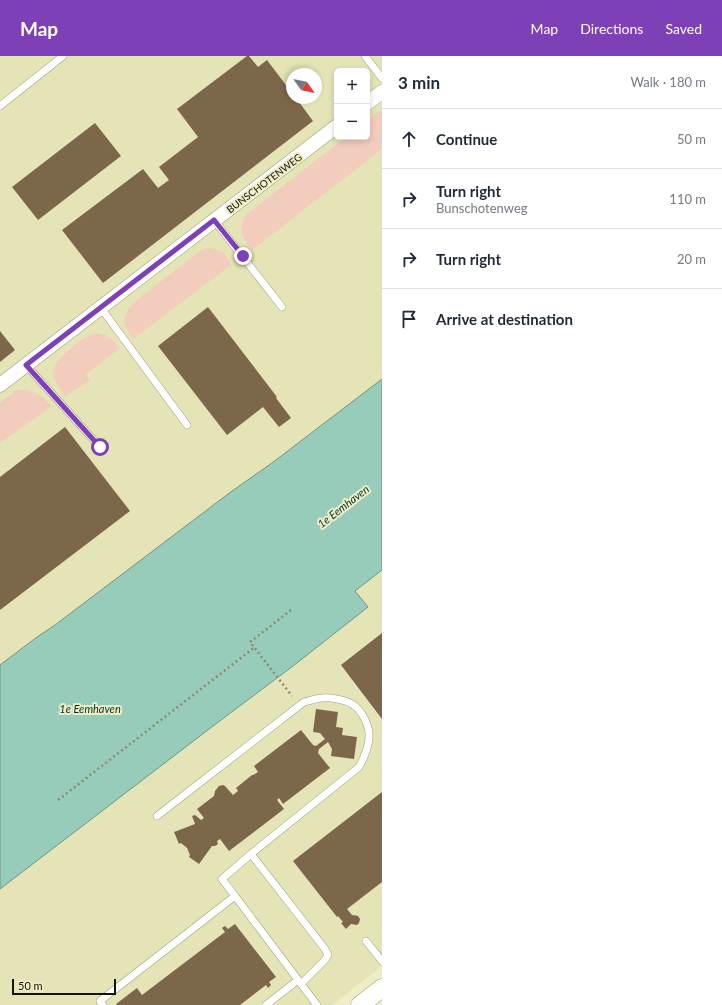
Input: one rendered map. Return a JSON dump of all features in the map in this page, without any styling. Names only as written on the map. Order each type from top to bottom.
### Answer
[{"type":"street","points":[[370,101],[382,92]]},
{"type":"street","name":"BUNSCHOTENWEG","points":[[0,385],[334,128]]},
{"type":"street","points":[[360,1005],[382,988]]},
{"type":"lane","points":[[0,106],[62,56]]},
{"type":"lane","points":[[366,56],[382,78]]},
{"type":"lane","points":[[214,220],[282,307]]},
{"type":"lane","points":[[100,308],[187,425]]},
{"type":"lane","points":[[26,365],[100,447]]},
{"type":"lane","points":[[157,816],[304,702],[322,698],[341,700],[352,704],[361,713],[368,726],[369,737],[366,752],[359,767],[222,879],[318,1005]]},
{"type":"lane","points":[[251,854],[321,943],[328,955],[325,960],[299,982],[266,1005]]},
{"type":"lane","points":[[103,1005],[100,1001],[235,896]]},
{"type":"lane","points":[[366,941],[382,961]]},
{"type":"path","points":[[291,610],[250,642],[292,696]]},
{"type":"path","points":[[58,800],[255,647]]},
{"type":"shaded area","points":[[0,56],[382,56],[382,966],[332,1005],[0,1005]]},
{"type":"shaded area","points":[[382,109],[382,149],[252,250],[241,232],[241,224],[247,214],[342,140],[370,140],[370,119]]},
{"type":"shaded area","points":[[207,248],[225,254],[231,265],[133,339],[125,325],[125,317],[133,303],[200,251]]},
{"type":"shaded area","points":[[97,333],[110,338],[120,348],[86,374],[90,380],[65,397],[55,380],[53,372],[56,364],[84,338]]},
{"type":"shaded area","points":[[19,390],[34,392],[45,399],[52,406],[0,443],[0,403],[15,391]]},
{"type":"water","name":"1e Eemhaven","points":[[382,379],[382,570],[355,591],[368,607],[293,666],[0,889],[0,665],[232,491],[272,463]]},
{"type":"building","points":[[249,56],[258,67],[267,60],[286,85],[286,104],[300,104],[313,121],[103,283],[62,230],[143,169],[158,188],[169,180],[159,167],[198,137],[177,109]]},
{"type":"building","points":[[95,123],[121,156],[38,220],[12,187]]},
{"type":"building","points":[[208,307],[277,397],[276,398],[291,418],[279,427],[263,407],[227,435],[158,346]]},
{"type":"building","points":[[0,331],[15,350],[0,362]]},
{"type":"building","points":[[65,427],[130,511],[0,610],[0,477]]},
{"type":"building","points":[[382,633],[382,719],[341,665]]},
{"type":"building","points":[[316,709],[338,712],[336,727],[343,728],[342,735],[357,737],[354,759],[331,756],[332,749],[328,742],[319,749],[318,753],[330,768],[283,804],[279,798],[277,800],[284,809],[229,851],[220,839],[217,841],[218,844],[212,846],[199,864],[189,857],[190,855],[187,848],[181,843],[179,844],[174,832],[195,824],[192,816],[195,815],[201,820],[204,818],[197,809],[214,796],[215,791],[219,786],[225,786],[233,795],[238,791],[236,788],[258,772],[254,766],[301,730],[313,745],[316,746],[325,739],[320,733],[313,732]]},
{"type":"building","points":[[382,792],[382,882],[347,909],[352,915],[358,916],[360,919],[357,925],[351,924],[346,929],[341,923],[343,922],[338,916],[337,917],[293,861]]},
{"type":"building","points":[[235,924],[276,977],[269,982],[271,985],[268,988],[266,985],[240,1005],[116,1004],[137,988],[142,995],[225,932],[222,928],[225,926],[228,929]]},
{"type":"route","points":[[100,447],[26,365],[214,220],[243,256]]}]
